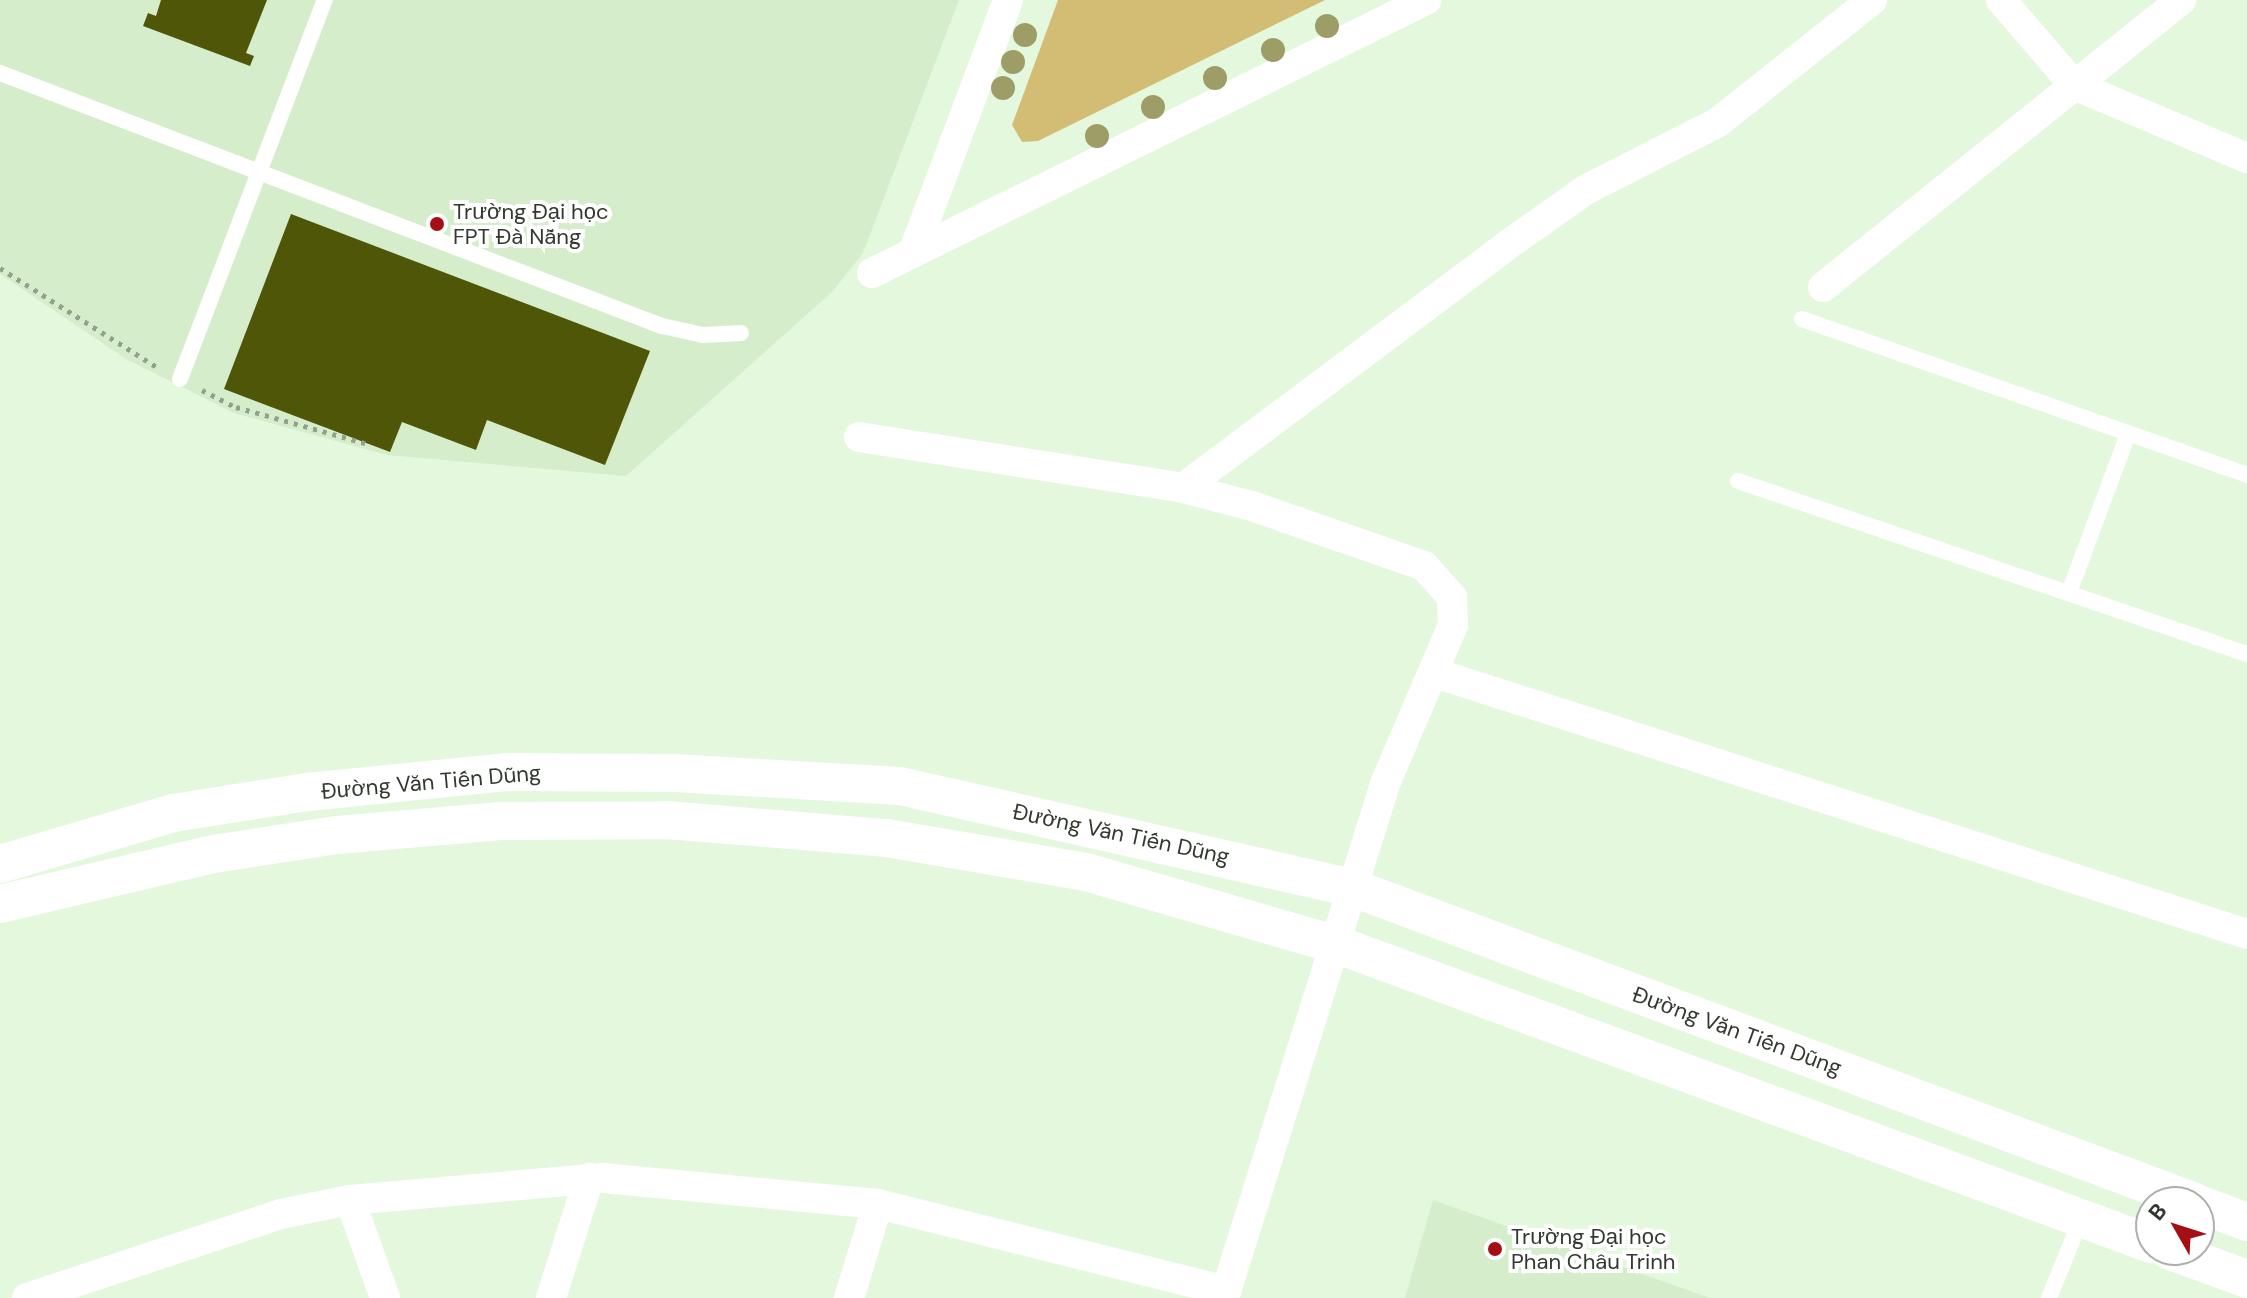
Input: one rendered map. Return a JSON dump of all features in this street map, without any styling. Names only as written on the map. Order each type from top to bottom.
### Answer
[{"type":"street","points":[[913,253],[1008,0]]},
{"type":"street","points":[[872,273],[1426,0]]},
{"type":"street","points":[[1183,488],[1587,189],[1717,123],[1872,0]]},
{"type":"street","points":[[2001,0],[2074,85],[2247,158]]},
{"type":"street","points":[[1823,287],[2181,0]]},
{"type":"street","points":[[27,1298],[281,1214],[350,1200],[589,1178],[878,1204],[1232,1296],[1386,781],[1435,673],[1453,625],[1452,597],[1441,580],[1424,566],[1380,547],[1252,506],[1183,488],[859,437]]},
{"type":"street","points":[[1246,441],[1240,486],[1252,506]]},
{"type":"street","points":[[1435,673],[2247,934]]},
{"type":"street","name":"Đường Văn Tiến Dũng","points":[[0,864],[173,813],[307,792],[506,772],[674,773],[900,786],[1356,889],[2151,1186]]},
{"type":"street","name":"Đường Văn Tiến Dũng","points":[[0,904],[214,854],[337,835],[500,821],[667,820],[887,838],[1086,872],[1338,945],[2135,1238]]},
{"type":"street","points":[[551,1298],[589,1178]]},
{"type":"street","points":[[350,1200],[385,1298]]},
{"type":"street","points":[[849,1298],[878,1204]]},
{"type":"street","name":"Đường Văn Tiến Dũng","points":[[2215,1210],[2247,1222]]},
{"type":"street","points":[[2212,1266],[2247,1279]]},
{"type":"lane","points":[[180,379],[325,0]]},
{"type":"lane","points":[[0,73],[662,326],[703,335],[741,333]]},
{"type":"lane","points":[[1802,319],[2247,475]]},
{"type":"lane","points":[[2070,590],[2128,434]]},
{"type":"lane","points":[[1738,481],[2070,590],[2247,654]]},
{"type":"lane","points":[[2049,1298],[2081,1219]]},
{"type":"shaded area","name":"Trường Đại học FPT Đà Nẵng","points":[[0,0],[959,0],[863,253],[832,292],[626,476],[387,455],[234,413],[126,359],[0,274]]},
{"type":"shaded area","points":[[1058,0],[1325,0],[1038,141],[1022,142],[1012,125]]},
{"type":"shaded area","name":"Trường Đại học Phan Châu Trinh","points":[[1433,1200],[1710,1298],[1405,1298]]},
{"type":"building","points":[[161,0],[267,0],[246,53],[254,56],[250,66],[143,26],[148,13],[156,16]]},
{"type":"building","points":[[291,214],[650,351],[605,465],[487,420],[476,450],[402,422],[390,452],[224,389]]},
{"type":"place","name":"Trường Đại học FPT Đà Nẵng","points":[[437,224]]},
{"type":"place","name":"Trường Đại học Phan Châu Trinh","points":[[1495,1249]]}]
